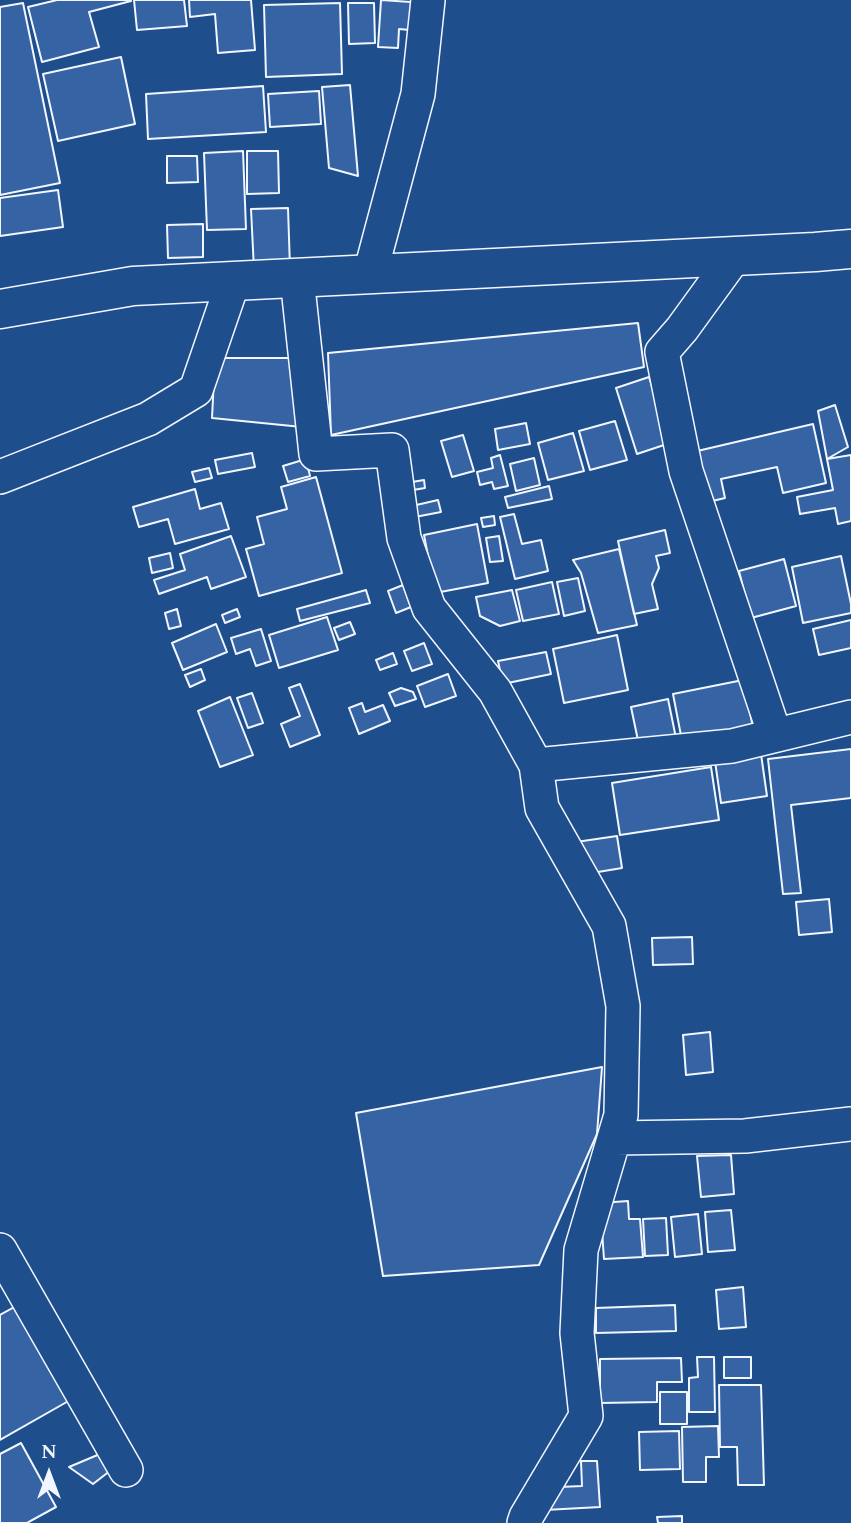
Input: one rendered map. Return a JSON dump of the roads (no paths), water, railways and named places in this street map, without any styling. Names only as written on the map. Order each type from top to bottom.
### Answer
[{"type":"main road","points":[[0,309],[133,286],[851,248]]},
{"type":"street","points":[[370,274],[418,94],[428,0]]},
{"type":"street","points":[[735,256],[662,352],[686,471],[775,735]]},
{"type":"street","points":[[298,278],[316,454],[392,450],[404,538],[429,608],[495,691],[536,765],[542,808],[609,926],[623,1006],[621,1115],[581,1251],[577,1333],[586,1416],[524,1523]]},
{"type":"street","points":[[0,477],[148,419],[196,390],[233,282]]},
{"type":"street","points":[[536,765],[732,746],[851,716]]},
{"type":"street","points":[[615,1138],[745,1136],[851,1124]]},
{"type":"street","points":[[0,1250],[10,1294],[127,1470]]}]
